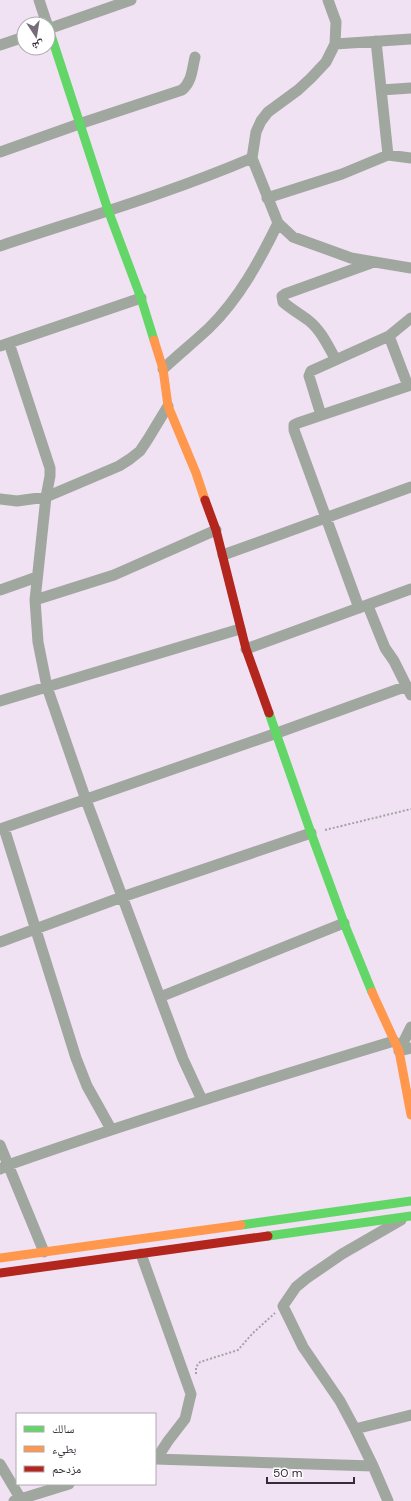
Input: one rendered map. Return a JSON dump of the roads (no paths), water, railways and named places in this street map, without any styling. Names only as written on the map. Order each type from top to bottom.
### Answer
[{"type":"street","points":[[39,0],[44,16]]},
{"type":"street","points":[[56,24],[131,0]]},
{"type":"street","points":[[328,0],[336,22],[335,44],[326,62],[311,78],[298,90],[268,112],[261,121],[256,132],[252,158],[278,223],[294,237],[351,258],[411,268]]},
{"type":"street","points":[[335,44],[411,39]]},
{"type":"street","points":[[0,45],[16,40]]},
{"type":"street","points":[[376,41],[388,155]]},
{"type":"street","points":[[56,52],[108,210],[141,298],[163,369],[168,406],[196,473],[216,530],[246,649],[344,923],[369,986],[397,1046],[411,1115]]},
{"type":"street","points":[[0,152],[182,90],[187,86],[190,80],[196,57]]},
{"type":"street","points":[[381,90],[411,88]]},
{"type":"street","points":[[267,198],[352,170],[388,155],[411,158]]},
{"type":"street","points":[[0,246],[223,170],[252,158]]},
{"type":"street","points":[[163,369],[209,328],[224,311],[262,255],[278,223]]},
{"type":"street","points":[[336,360],[317,328],[309,320],[291,310],[283,302],[282,296],[374,262]]},
{"type":"street","points":[[141,298],[4,344],[49,464],[50,476],[46,497],[35,600],[38,642],[47,687],[86,800],[122,897],[183,1059],[202,1100]]},
{"type":"street","points":[[321,415],[309,376],[311,371],[389,336],[411,318]]},
{"type":"street","points":[[111,1129],[87,1086],[79,1065],[36,929],[2,829],[277,733],[409,690],[364,607],[325,517],[294,430],[294,425],[298,423],[409,386],[389,336]]},
{"type":"street","points":[[0,499],[17,501],[46,497],[130,459],[144,445],[168,406]]},
{"type":"street","points":[[223,555],[411,487]]},
{"type":"street","points":[[35,600],[114,575],[216,530]]},
{"type":"street","points":[[0,590],[38,577]]},
{"type":"street","points":[[246,649],[411,589]]},
{"type":"street","points":[[0,701],[240,629]]},
{"type":"street","points":[[0,942],[122,897],[311,833]]},
{"type":"street","points":[[160,997],[344,923]]},
{"type":"street","points":[[397,1046],[411,1027]]},
{"type":"street","points":[[4,1167],[111,1129],[202,1100],[397,1046],[411,1048]]},
{"type":"street","points":[[0,1145],[4,1167],[44,1252]]},
{"type":"street","points":[[0,1258],[411,1202]]},
{"type":"street","points":[[0,1273],[408,1217]]},
{"type":"street","points":[[388,1501],[355,1429],[340,1401],[302,1347],[284,1306],[296,1288],[307,1278],[342,1254],[408,1217]]},
{"type":"street","points":[[141,1254],[191,1394],[185,1419],[156,1459]]},
{"type":"street","points":[[355,1429],[411,1415]]},
{"type":"street","points":[[156,1459],[373,1466]]},
{"type":"street","points":[[0,1464],[19,1500],[66,1485]]}]
